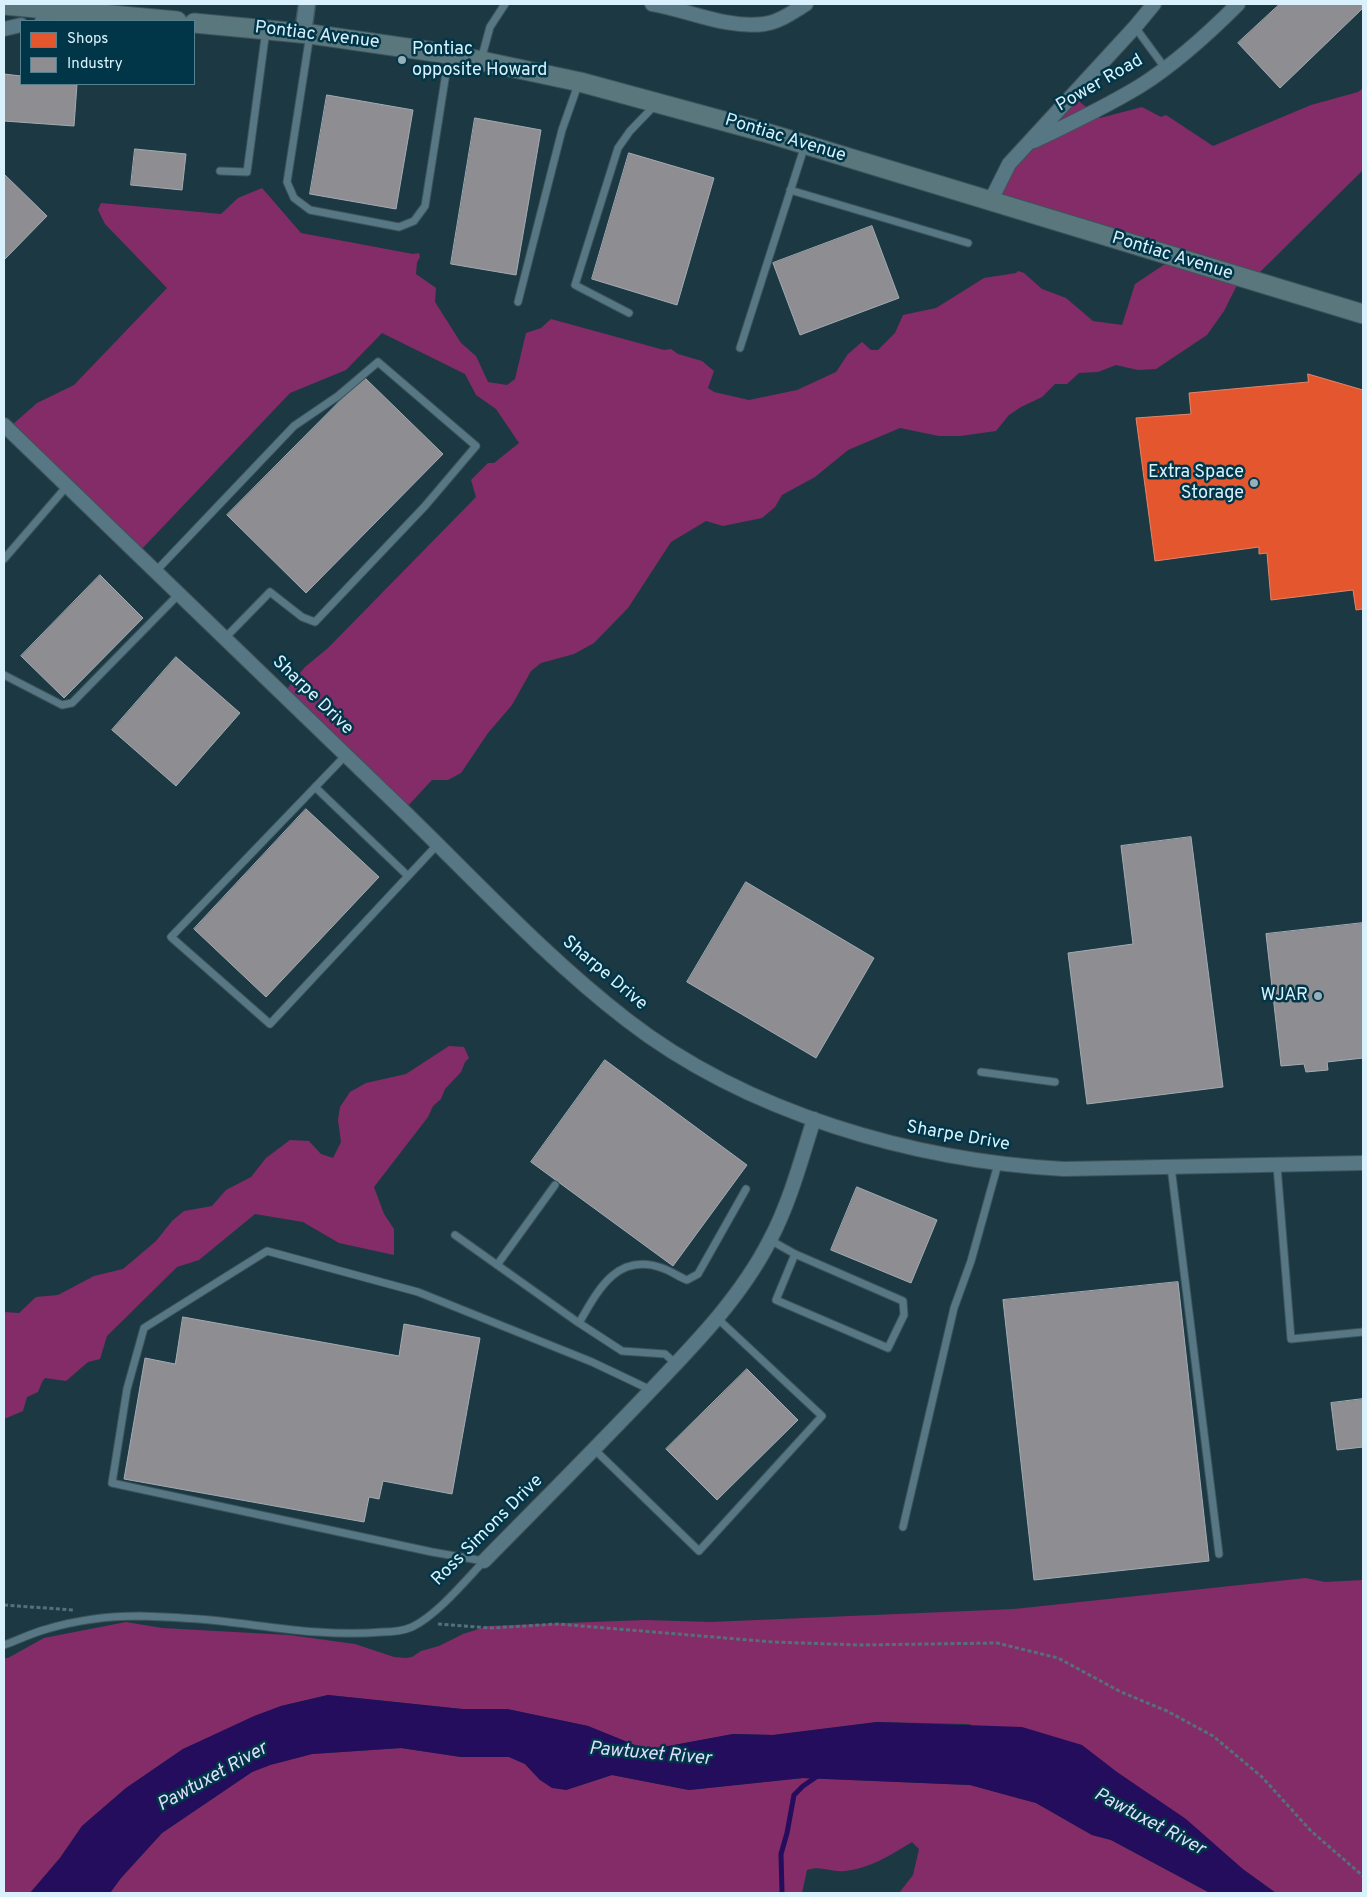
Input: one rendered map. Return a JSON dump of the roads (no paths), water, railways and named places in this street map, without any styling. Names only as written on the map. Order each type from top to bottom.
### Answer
[{"type":"main road","points":[[4,5],[167,20]]},
{"type":"main road","name":"Pontiac Avenue","points":[[195,23],[306,34],[450,54],[580,82],[658,102],[805,145],[1363,314]]},
{"type":"street","points":[[306,34],[307,4]]},
{"type":"street","points":[[652,4],[714,20],[764,24],[781,19],[806,4]]},
{"type":"street","points":[[1027,145],[1154,4]]},
{"type":"street","name":"Power Road","points":[[990,202],[1009,164],[1027,145],[1141,85],[1165,68],[1230,7]]},
{"type":"street","points":[[51,20],[104,14]]},
{"type":"street","points":[[4,29],[20,25]]},
{"type":"street","name":"Sharpe Drive","points":[[4,425],[438,844],[547,952],[630,1022],[710,1073],[743,1090],[814,1119],[887,1143],[956,1158],[998,1164],[1064,1169],[1363,1163]]},
{"type":"street","name":"Ross Simons Drive","points":[[484,1561],[595,1450],[695,1345],[750,1274],[770,1240],[789,1198],[814,1119]]},
{"type":"lane","points":[[480,60],[490,27],[505,4]]},
{"type":"lane","points":[[1135,27],[1165,68]]},
{"type":"lane","points":[[220,172],[247,172],[266,30]]},
{"type":"lane","points":[[306,34],[287,182],[294,198],[310,210],[400,227],[414,222],[425,206],[450,54]]},
{"type":"lane","points":[[518,302],[562,130],[580,82]]},
{"type":"lane","points":[[629,313],[575,285],[618,148],[630,131],[658,102]]},
{"type":"lane","points":[[740,348],[805,145]]},
{"type":"lane","points":[[790,190],[968,243]]},
{"type":"lane","points":[[156,571],[294,426],[338,396],[378,362],[476,446],[425,506],[315,622],[302,617],[270,592],[225,638]]},
{"type":"lane","points":[[4,559],[67,486]]},
{"type":"lane","points":[[4,675],[62,705],[72,703],[179,594]]},
{"type":"lane","points":[[346,755],[171,937],[270,1024],[438,844]]},
{"type":"lane","points":[[315,787],[408,876]]},
{"type":"lane","points":[[981,1072],[1056,1082]]},
{"type":"lane","points":[[903,1527],[954,1308],[971,1261],[998,1164]]},
{"type":"lane","points":[[1277,1166],[1291,1339],[1363,1332]]},
{"type":"lane","points":[[1171,1167],[1219,1554]]},
{"type":"lane","points":[[498,1265],[555,1185]]},
{"type":"lane","points":[[579,1323],[599,1288],[619,1270],[638,1264],[662,1268],[687,1280],[698,1274],[746,1189]]},
{"type":"lane","points":[[455,1235],[579,1323],[622,1351],[665,1354],[676,1364]]},
{"type":"lane","points":[[770,1240],[795,1254],[903,1301],[904,1315],[888,1348],[776,1300],[795,1254]]},
{"type":"lane","points":[[484,1561],[432,1552],[112,1483],[127,1389],[144,1328],[267,1251],[418,1292],[592,1362],[651,1390]]},
{"type":"lane","points":[[595,1450],[699,1551],[822,1416],[717,1318]]},
{"type":"lane","name":"Ross Simons Drive","points":[[4,1645],[52,1628],[96,1618],[138,1616],[191,1618],[282,1629],[352,1634],[394,1632],[420,1623],[444,1603],[484,1561]]},
{"type":"water","name":"Pawtuxet River","points":[[328,1695],[462,1709],[507,1709],[588,1726],[647,1750],[733,1734],[773,1735],[877,1722],[1022,1727],[1082,1745],[1117,1772],[1186,1819],[1244,1870],[1276,1893],[1210,1893],[1111,1840],[1092,1835],[1036,1803],[970,1785],[803,1778],[689,1790],[612,1775],[566,1790],[552,1788],[540,1780],[525,1764],[509,1757],[461,1757],[401,1748],[312,1754],[270,1765],[252,1772],[162,1833],[121,1878],[110,1893],[30,1893],[60,1858],[82,1826],[126,1788],[183,1749],[254,1716],[281,1706]]},
{"type":"waterway","points":[[782,1893],[781,1854],[794,1795],[819,1775]]},
{"type":"place","name":"Pontiac opposite Howard","points":[[402,60]]},
{"type":"place","name":"Extra Space Storage","points":[[1254,483]]},
{"type":"place","name":"WJAR","points":[[1318,996]]}]
